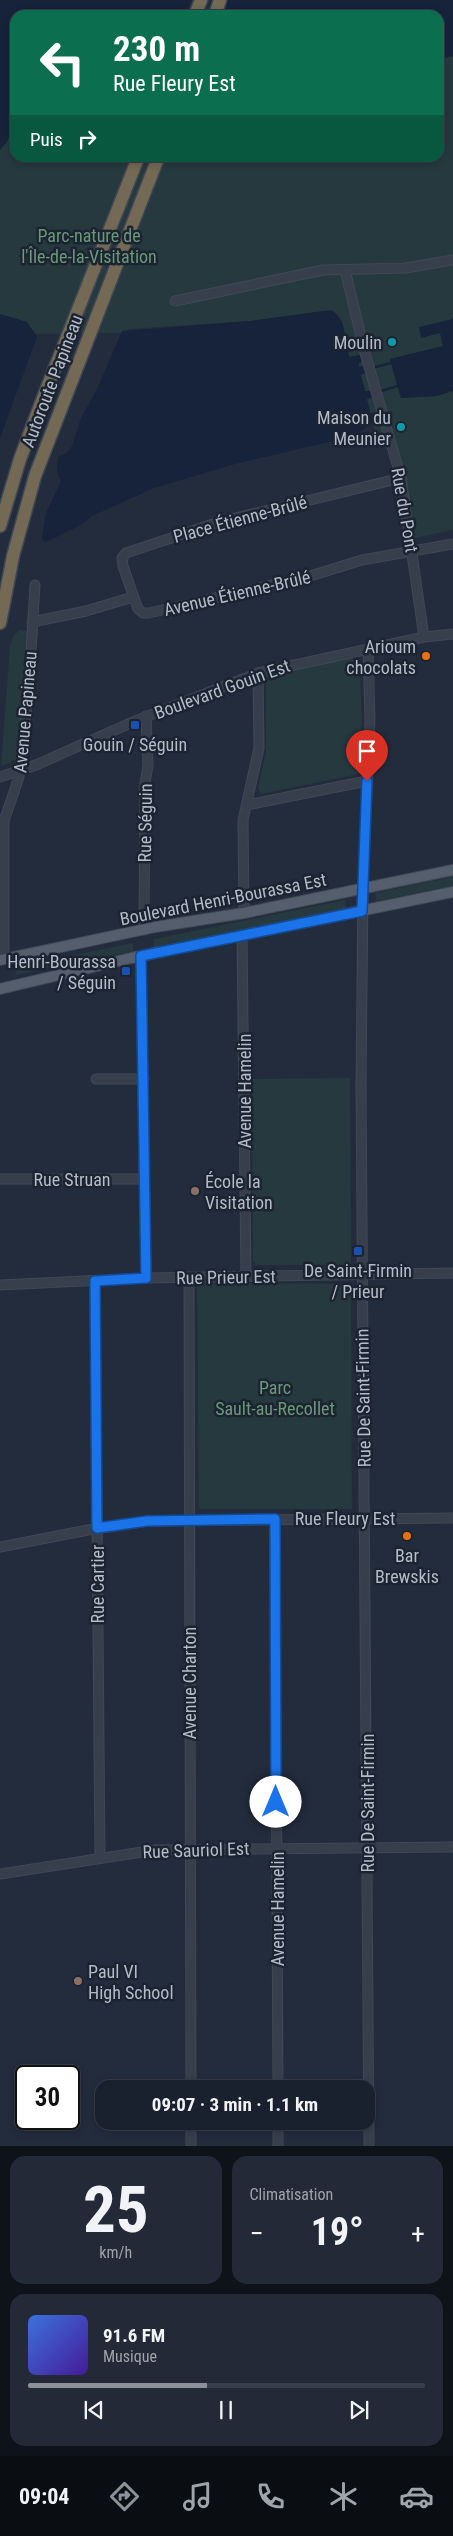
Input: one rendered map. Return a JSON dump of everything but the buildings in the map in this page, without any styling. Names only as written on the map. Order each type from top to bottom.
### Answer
[{"type":"highway","name":"Autoroute Papineau","points":[[0,526],[20,458],[136,162]]},
{"type":"highway","name":"Autoroute Papineau","points":[[0,623],[12,556],[35,476],[156,162]]},
{"type":"main road","name":"Boulevard Henri-Bourassa Est","points":[[0,960],[453,870]]},
{"type":"main road","points":[[0,989],[141,956],[453,892]]},
{"type":"street","points":[[175,301],[323,270],[419,267],[453,260]]},
{"type":"street","name":"Rue du Pont","points":[[345,270],[361,339],[400,478],[424,637]]},
{"type":"street","name":"Place Étienne-Brûlé","points":[[133,597],[122,562],[126,553],[219,522],[400,478]]},
{"type":"street","name":"Avenue Étienne-Brûlé","points":[[133,597],[139,611],[149,613],[307,578],[362,560],[453,544]]},
{"type":"street","name":"Avenue Papineau","points":[[0,954],[4,950],[4,821],[20,771],[29,684],[35,585]]},
{"type":"street","points":[[32,622],[86,611],[133,597]]},
{"type":"street","name":"Boulevard Gouin Est","points":[[0,777],[20,771],[146,716],[258,672],[296,662],[368,650],[424,637],[453,634]]},
{"type":"street","name":"Rue De Saint-Firmin","points":[[368,650],[370,720],[362,911],[362,1275],[369,2146]]},
{"type":"street","points":[[244,913],[243,820],[259,748],[258,672]]},
{"type":"street","name":"Rue Séguin","points":[[144,930],[145,784],[148,765],[146,716]]},
{"type":"street","points":[[247,805],[367,781]]},
{"type":"street","name":"Avenue Hamelin","points":[[242,936],[246,1277]]},
{"type":"street","points":[[141,956],[146,1278]]},
{"type":"street","points":[[96,1079],[144,1079]]},
{"type":"street","name":"Rue Struan","points":[[0,1179],[144,1179]]},
{"type":"street","name":"Rue Prieur Est","points":[[0,1285],[146,1278],[453,1274]]},
{"type":"street","name":"Avenue Charton","points":[[189,1277],[191,2080]]},
{"type":"street","name":"Rue Cartier","points":[[95,1281],[100,1858]]},
{"type":"street","name":"Rue Fleury Est","points":[[0,1547],[138,1522],[189,1519],[453,1518]]},
{"type":"street","name":"Avenue Hamelin","points":[[275,1519],[278,2080]]},
{"type":"street","name":"Rue Sauriol Est","points":[[0,1874],[148,1850],[453,1847]]},
{"type":"street","points":[[191,2130],[191,2146]]},
{"type":"street","points":[[278,2130],[278,2146]]},
{"type":"green space","name":"Parc-nature de l'Île-de-la-Visitation","points":[[453,56],[453,319],[441,323],[440,333],[444,346],[390,360],[401,398],[436,396],[453,391],[453,530],[415,538],[408,491],[397,446],[385,449],[379,431],[375,432],[372,420],[378,418],[370,414],[367,399],[372,397],[370,391],[365,391],[361,375],[365,373],[363,366],[359,367],[360,355],[350,357],[348,352],[358,349],[356,341],[347,344],[342,321],[331,310],[251,321],[130,329],[119,333],[36,334],[26,322],[0,314],[0,150],[10,129],[10,162],[444,162],[444,58]]},
{"type":"green space","points":[[20,630],[27,631],[16,758],[1,766],[10,646],[13,636]]},
{"type":"green space","points":[[350,658],[356,661],[360,667],[362,725],[358,774],[260,794],[258,787],[266,753],[266,678]]},
{"type":"green space","points":[[453,877],[453,886],[376,901],[375,893]]},
{"type":"green space","points":[[345,900],[346,908],[154,947],[154,939]]},
{"type":"green space","points":[[133,943],[133,951],[16,975],[15,967]]},
{"type":"green space","points":[[350,1078],[351,1263],[349,1265],[256,1265],[253,1261],[252,1079]]},
{"type":"green space","name":"Parc Sault-au-Recollet","points":[[199,1283],[351,1284],[352,1509],[199,1509],[197,1286]]},
{"type":"water","points":[[0,0],[453,0],[453,56],[444,58],[444,10],[10,10],[10,134],[7,142],[0,150]]},
{"type":"water","points":[[331,310],[341,320],[347,343],[356,341],[358,350],[348,352],[349,357],[360,355],[362,362],[358,363],[359,367],[363,366],[365,373],[361,375],[365,391],[370,391],[372,397],[367,399],[370,413],[377,412],[378,418],[372,420],[372,423],[354,436],[235,464],[154,488],[92,516],[79,526],[46,542],[43,541],[46,513],[61,481],[57,472],[58,457],[67,453],[72,446],[81,418],[97,389],[122,331],[251,321]]},
{"type":"water","points":[[0,314],[27,322],[37,337],[0,438]]},
{"type":"water","points":[[453,319],[453,391],[436,396],[401,398],[390,359],[443,346],[440,333],[421,338],[419,327]]},
{"type":"pier","points":[[192,0],[228,0],[225,10],[188,10]]},
{"type":"waterway","points":[[364,370],[391,363]]},
{"type":"waterway","points":[[371,394],[398,386]]},
{"type":"place","name":"Moulin","points":[[392,342]]},
{"type":"place","name":"Maison du Meunier","points":[[401,427]]},
{"type":"place","name":"Arioum chocolats","points":[[426,656]]},
{"type":"place","name":"Gouin / Séguin","points":[[135,725]]},
{"type":"place","name":"Henri-Bourassa / Séguin","points":[[126,971]]},
{"type":"place","name":"École la Visitation","points":[[195,1191]]},
{"type":"place","name":"De Saint-Firmin / Prieur","points":[[358,1251]]},
{"type":"place","name":"Bar Brewskis","points":[[407,1536]]},
{"type":"place","name":"Paul VI High School","points":[[78,1981]]},
{"type":"route","points":[[276,1802],[275,1519],[180,1519],[147,1521],[97,1528],[95,1281],[146,1278],[141,956],[362,911],[367,781]]}]
